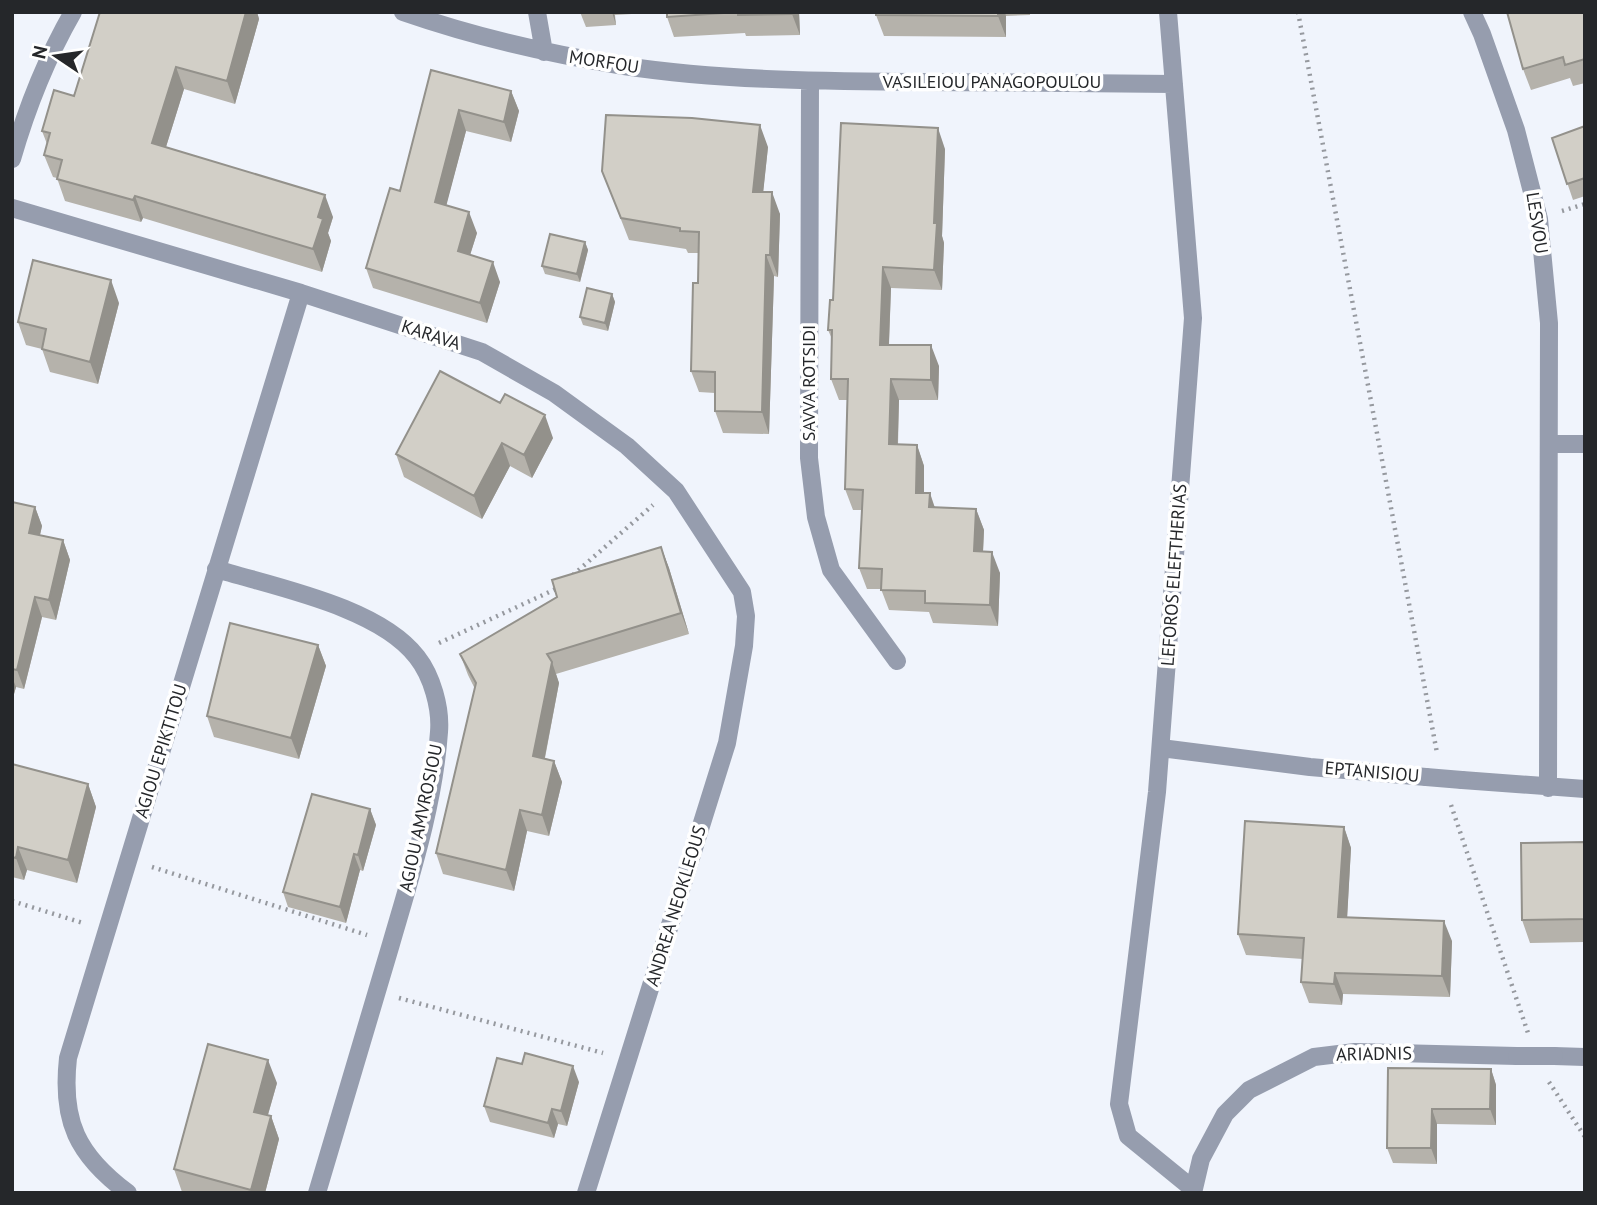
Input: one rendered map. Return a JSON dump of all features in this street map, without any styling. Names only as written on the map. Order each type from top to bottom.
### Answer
[{"type":"street","points":[[12,159],[49,53],[73,12]]},
{"type":"street","name":"MORFOU","points":[[403,12],[453,29],[544,52],[626,66],[722,76],[810,81]]},
{"type":"street","points":[[537,12],[544,52]]},
{"type":"street","name":"LEFOROS ELEFTHERIAS","points":[[1168,12],[1193,318],[1161,748],[1119,1104],[1128,1136],[1193,1191]]},
{"type":"street","name":"LESVOU","points":[[1472,12],[1516,130],[1538,212],[1549,323],[1548,788]]},
{"type":"street","name":"VASILEIOU PANAGOPOULOU","points":[[810,81],[1174,83]]},
{"type":"street","name":"SAVVA ROTSIDI","points":[[810,81],[809,458],[816,517],[831,570],[897,661]]},
{"type":"street","name":"KARAVA","points":[[12,208],[301,293],[482,352],[555,393],[627,446],[672,488],[742,592],[746,616]]},
{"type":"street","name":"AGIOU EPIKTITOU","points":[[128,1193],[90,1160],[77,1138],[64,1088],[68,1058],[301,293]]},
{"type":"street","points":[[1549,444],[1585,444]]},
{"type":"street","name":"AGIOU AMVROSIOU","points":[[216,569],[341,607],[387,629],[415,654],[435,694],[439,730],[429,795],[408,884],[317,1193]]},
{"type":"street","name":"ANDREA NEOKLEOUS","points":[[586,1193],[727,743],[744,646],[746,616]]},
{"type":"street","name":"EPTANISIOU","points":[[1161,748],[1310,767],[1585,789]]},
{"type":"street","name":"ARIADNIS","points":[[1193,1191],[1201,1159],[1226,1114],[1250,1090],[1314,1057],[1355,1052],[1585,1057]]},
{"type":"path","points":[[1298,12],[1438,754]]},
{"type":"path","points":[[415,654],[557,589],[672,488]]},
{"type":"path","points":[[1455,819],[1530,1041]]},
{"type":"path","points":[[128,859],[391,943]]},
{"type":"path","points":[[12,901],[107,931]]},
{"type":"path","points":[[377,992],[628,1060]]},
{"type":"path","points":[[1547,1079],[1585,1137]]},
{"type":"building","points":[[100,12],[246,12],[227,81],[176,67],[152,143],[325,195],[318,217],[323,219],[313,249],[135,196],[133,200],[57,179],[62,160],[44,155],[50,133],[42,131],[54,90],[74,96]]},
{"type":"building","points":[[667,12],[738,12],[667,17]]},
{"type":"building","points":[[738,12],[792,12],[792,14],[738,15]]},
{"type":"building","points":[[876,12],[998,12],[998,16],[876,15]]},
{"type":"building","points":[[1507,12],[1585,12],[1585,59],[1565,65],[1563,57],[1523,69]]},
{"type":"building","points":[[431,70],[511,91],[504,122],[459,110],[435,202],[469,212],[458,251],[493,262],[480,303],[366,268],[390,188],[400,191]]},
{"type":"building","points":[[606,115],[692,118],[760,125],[753,192],[772,192],[770,255],[766,255],[762,412],[715,411],[715,372],[691,371],[693,283],[698,283],[699,232],[680,231],[680,228],[621,218],[602,171]]},
{"type":"building","points":[[841,123],[938,128],[934,270],[883,267],[880,345],[931,345],[931,380],[891,379],[889,444],[917,445],[916,493],[930,493],[929,507],[976,509],[974,551],[992,552],[990,605],[925,603],[925,591],[881,590],[882,569],[859,568],[863,490],[845,489],[848,379],[831,379],[832,330],[828,330],[830,300],[833,300]]},
{"type":"building","points":[[1585,126],[1585,178],[1567,184],[1552,138]]},
{"type":"building","points":[[550,234],[585,242],[577,274],[542,266]]},
{"type":"building","points":[[33,260],[111,280],[90,362],[42,349],[46,329],[18,322]]},
{"type":"building","points":[[587,288],[612,294],[605,323],[580,317]]},
{"type":"building","points":[[440,371],[500,403],[505,394],[545,415],[524,455],[502,443],[474,496],[396,454]]},
{"type":"building","points":[[12,502],[35,507],[29,533],[63,540],[49,600],[35,597],[17,670],[12,669]]},
{"type":"building","points":[[661,547],[681,613],[547,654],[552,662],[533,756],[554,761],[542,815],[520,810],[506,870],[436,853],[476,683],[460,654],[557,597],[552,580]]},
{"type":"building","points":[[230,623],[318,645],[291,738],[207,716]]},
{"type":"building","points":[[12,764],[88,784],[68,860],[18,847],[16,858],[12,857]]},
{"type":"building","points":[[312,794],[370,809],[358,855],[354,854],[340,907],[283,892]]},
{"type":"building","points":[[1245,821],[1344,827],[1338,917],[1444,921],[1442,976],[1335,973],[1334,984],[1301,982],[1304,938],[1238,934]]},
{"type":"building","points":[[1585,842],[1585,919],[1522,920],[1521,843]]},
{"type":"building","points":[[208,1044],[268,1060],[254,1112],[271,1116],[251,1190],[174,1169]]},
{"type":"building","points":[[525,1053],[573,1066],[561,1111],[552,1109],[548,1123],[484,1106],[497,1058],[522,1064]]},
{"type":"building","points":[[1388,1068],[1491,1069],[1490,1109],[1432,1109],[1431,1148],[1387,1148]]}]
